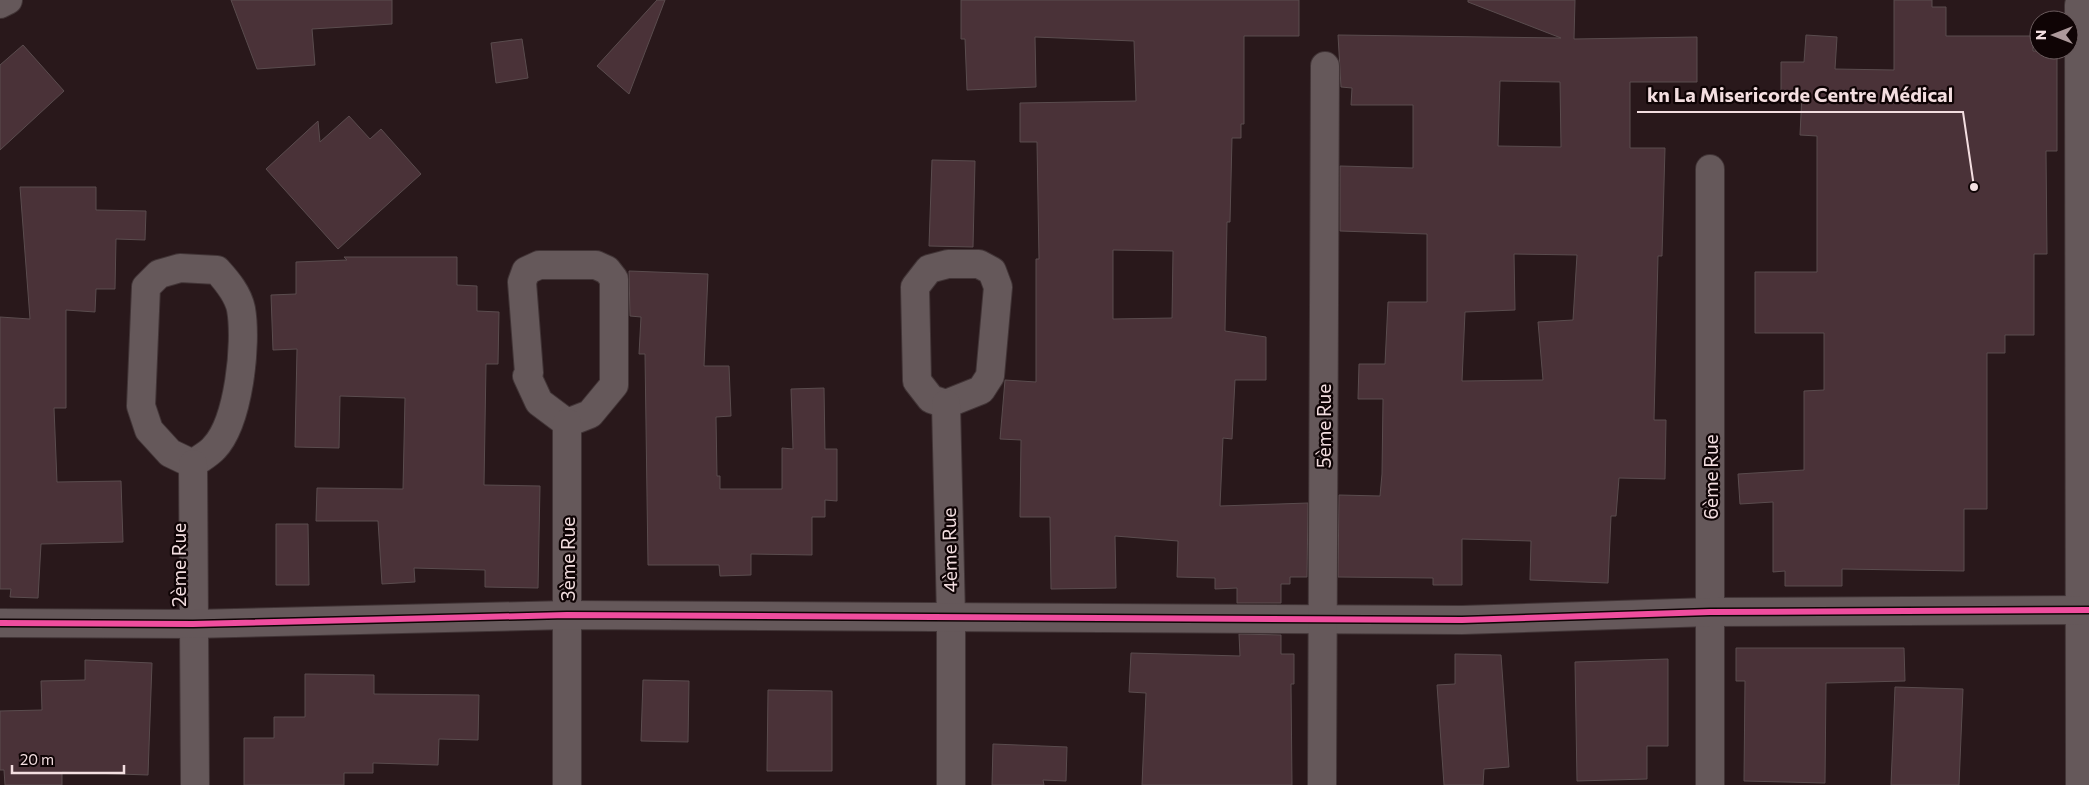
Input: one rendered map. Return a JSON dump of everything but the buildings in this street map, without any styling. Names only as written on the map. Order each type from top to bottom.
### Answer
[{"type":"street","points":[[0,4],[8,0]]},
{"type":"street","points":[[2079,5],[2084,610],[2080,785]]},
{"type":"street","name":"5ème Rue","points":[[1322,785],[1325,66]]},
{"type":"street","name":"6ème Rue","points":[[1710,168],[1710,785]]},
{"type":"street","points":[[948,264],[979,264],[992,271],[998,287],[990,376],[981,390],[968,398],[946,404],[931,399],[917,381],[916,287],[929,269],[948,264]]},
{"type":"street","points":[[539,265],[596,265],[607,270],[614,279],[614,385],[590,414],[567,423],[539,402],[527,376],[529,373],[522,282],[526,270],[539,265]]},
{"type":"street","points":[[180,268],[218,270],[230,284],[241,308],[242,371],[230,423],[214,448],[193,464],[170,454],[149,430],[141,406],[146,287],[159,274],[180,268]]},
{"type":"street","name":"4ème Rue","points":[[946,404],[951,616],[951,785]]},
{"type":"street","name":"3ème Rue","points":[[567,423],[567,785]]},
{"type":"street","name":"2ème Rue","points":[[193,464],[195,785]]},
{"type":"street","points":[[0,623],[193,624],[567,615],[1462,620],[1710,612],[2084,610]]},
{"type":"cycle path","points":[[0,623],[193,624],[567,615],[1462,620],[1710,612],[2089,610]]},
{"type":"place","name":"kn La Misericorde Centre Médical","points":[[1974,187]]}]
